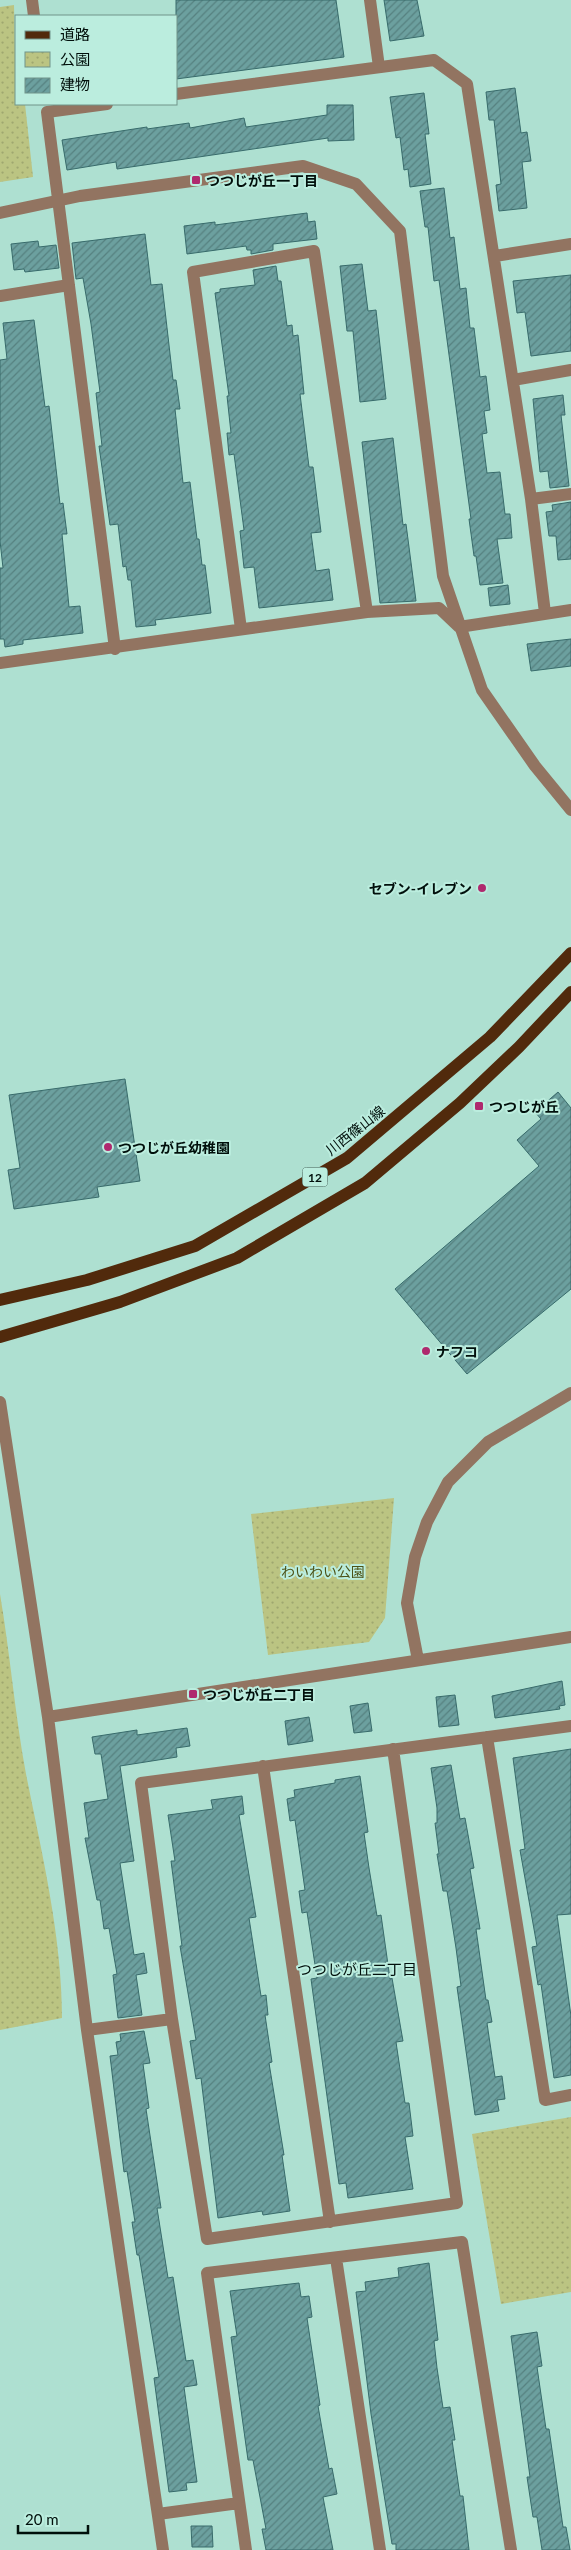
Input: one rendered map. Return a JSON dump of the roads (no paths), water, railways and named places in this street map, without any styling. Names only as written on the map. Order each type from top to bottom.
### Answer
[{"type":"main road","name":"川西篠山線","points":[[0,1300],[88,1280],[194,1246],[347,1158],[490,1037],[571,953]]},
{"type":"main road","name":"12","points":[[0,1337],[120,1302],[237,1258],[365,1183],[460,1104],[519,1047],[571,992]]},
{"type":"street","points":[[32,0],[34,15]]},
{"type":"street","points":[[370,0],[379,67]]},
{"type":"street","points":[[178,94],[434,60],[467,84],[531,499],[545,613]]},
{"type":"street","points":[[92,105],[46,108],[115,649]]},
{"type":"street","points":[[0,213],[58,200],[303,166],[356,184],[400,231],[443,576],[459,627],[482,690],[535,766],[571,810]]},
{"type":"street","points":[[495,256],[571,244]]},
{"type":"street","points":[[241,629],[193,272],[314,250],[367,612]]},
{"type":"street","points":[[0,296],[69,285]]},
{"type":"street","points":[[513,380],[571,370]]},
{"type":"street","points":[[531,499],[571,494]]},
{"type":"street","points":[[0,663],[115,649],[367,612],[439,608],[459,627]]},
{"type":"street","points":[[459,627],[571,610]]},
{"type":"street","points":[[418,1660],[407,1603],[415,1557],[427,1522],[448,1482],[488,1442],[571,1393]]},
{"type":"street","points":[[0,1402],[48,1717],[88,2030],[163,2550]]},
{"type":"street","points":[[48,1717],[571,1638]]},
{"type":"street","points":[[392,1749],[457,2204],[207,2239],[172,2019],[141,1783],[263,1766],[392,1749],[571,1726]]},
{"type":"street","points":[[487,1737],[545,2100],[571,2096]]},
{"type":"street","points":[[263,1766],[330,2222]]},
{"type":"street","points":[[88,2030],[172,2019]]},
{"type":"street","points":[[246,2550],[207,2273],[462,2242],[511,2550]]},
{"type":"street","points":[[336,2258],[380,2550]]},
{"type":"street","points":[[158,2514],[238,2503]]},
{"type":"place","name":"つつじが丘一丁目","points":[[196,180]]},
{"type":"place","name":"セブン-イレブン","points":[[482,888]]},
{"type":"place","name":"つつじが丘","points":[[479,1106]]},
{"type":"place","name":"つつじが丘幼稚園","points":[[108,1147]]},
{"type":"place","name":"ナフコ","points":[[426,1351]]},
{"type":"place","name":"つつじが丘二丁目","points":[[193,1694]]},
{"type":"district","name":"つつじが丘二丁目","points":[[357,1969]]},
{"type":"park label","name":"わいわい公園","points":[[323,1571]]}]
